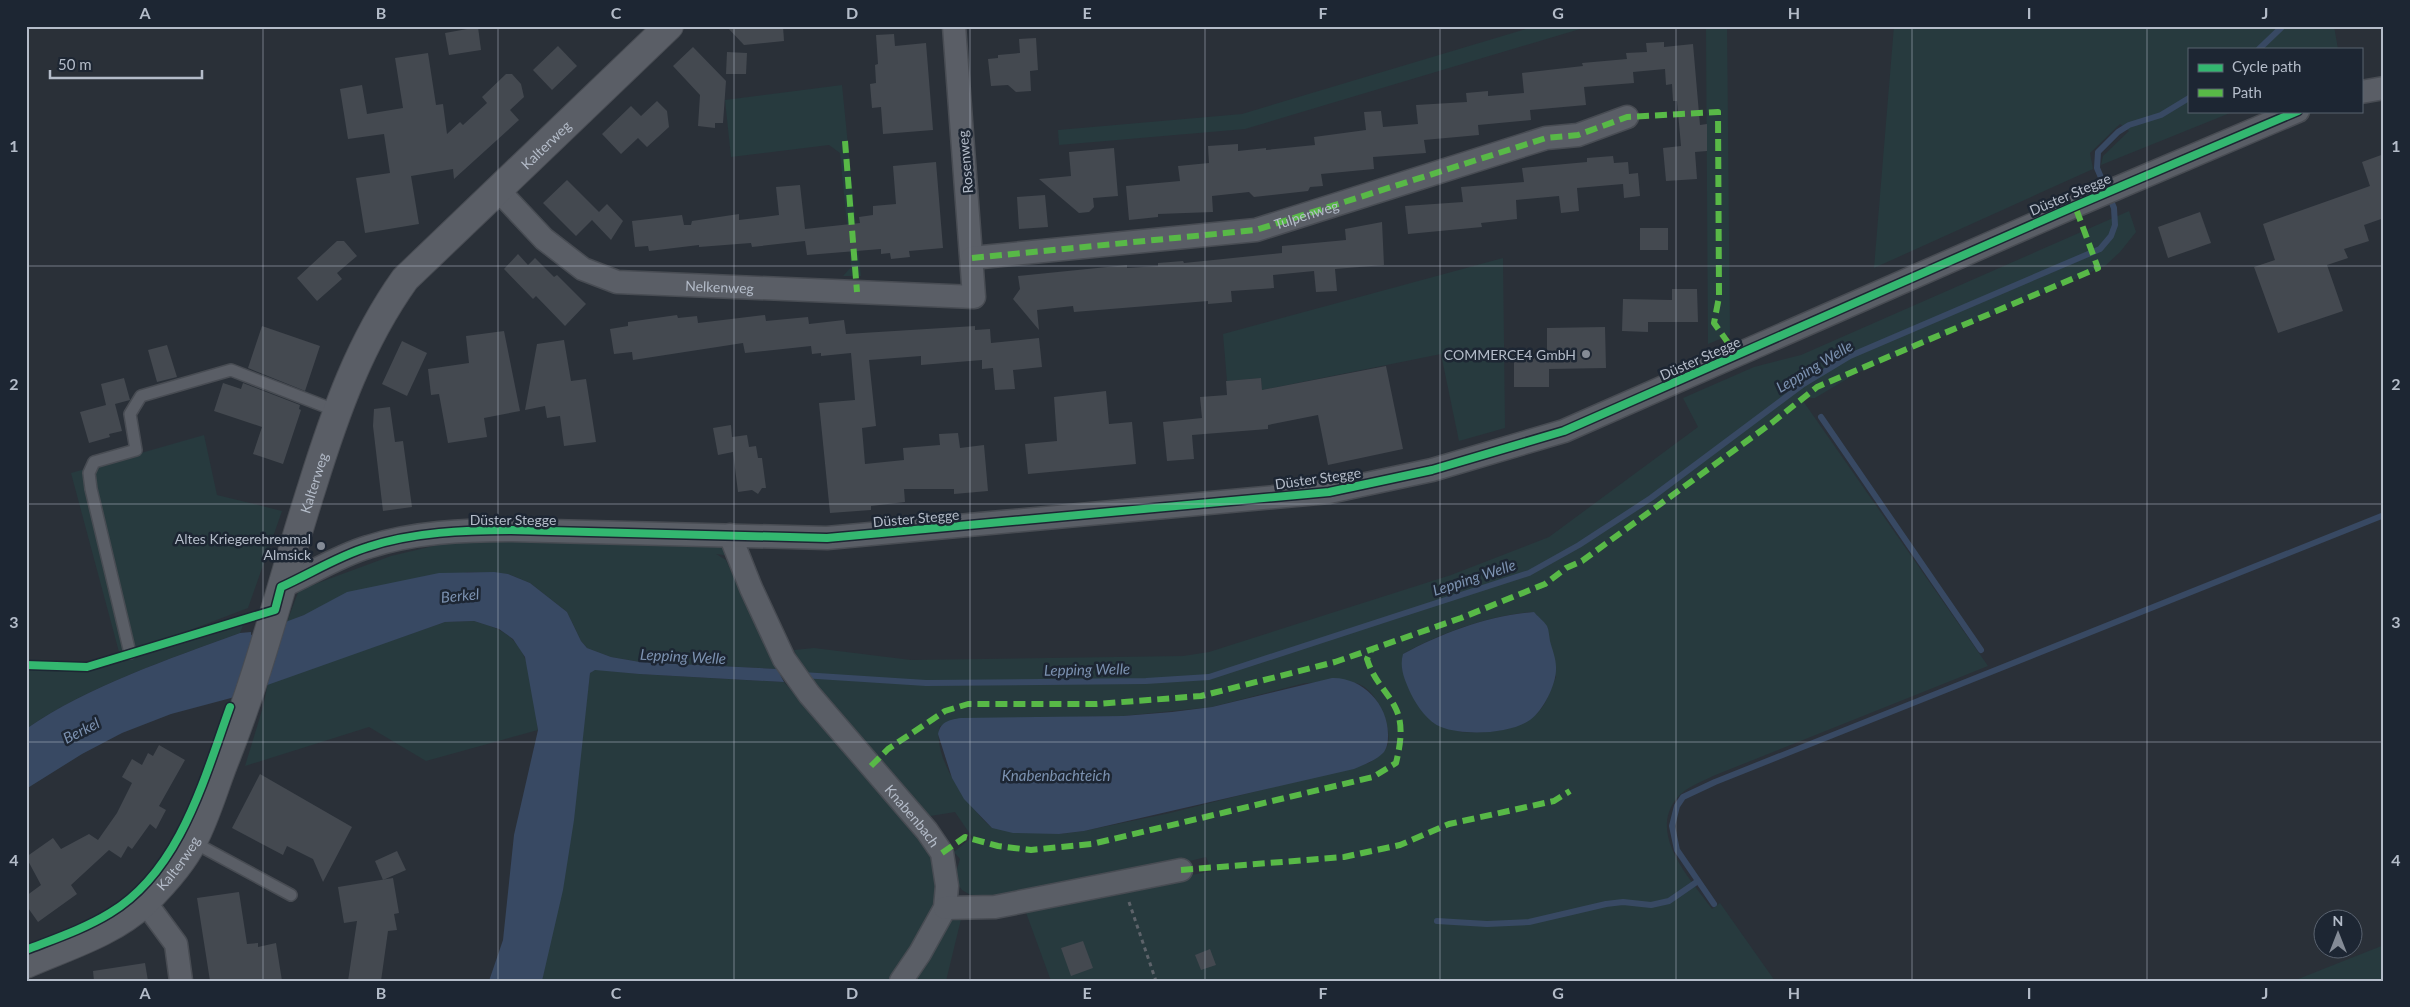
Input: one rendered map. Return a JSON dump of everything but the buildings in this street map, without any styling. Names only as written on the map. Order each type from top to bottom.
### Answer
[{"type":"street","name":"Kalterweg","points":[[26,964],[116,925],[145,902],[193,842],[247,704],[272,618],[338,410],[365,344],[386,306],[406,279],[669,26]]},
{"type":"street","name":"Rosenweg","points":[[954,26],[974,297]]},
{"type":"street","points":[[2362,92],[2384,88]]},
{"type":"street","name":"Düster Stegge","points":[[282,587],[368,547],[429,534],[470,530],[511,530],[828,538],[1329,492],[1432,470],[1564,431],[2095,197],[2296,112]]},
{"type":"street","name":"Tulpenweg","points":[[972,258],[1256,230],[1546,138],[1578,135],[1627,117]]},
{"type":"street","name":"Nelkenweg","points":[[499,191],[544,238],[567,257],[583,269],[617,282],[974,297]]},
{"type":"street","name":"Knabenbach","points":[[730,535],[751,588],[784,659],[809,694],[927,830],[942,853],[948,886],[945,908],[920,953],[901,981]]},
{"type":"street","points":[[945,908],[995,907],[1181,870]]},
{"type":"street","points":[[145,902],[176,944],[181,981]]},
{"type":"lane","points":[[130,653],[91,489],[89,473],[94,462],[136,450],[130,414],[141,396],[231,370],[338,410]]},
{"type":"lane","points":[[193,842],[291,895]]},
{"type":"path","points":[[1123,882],[1156,981]]},
{"type":"green space","points":[[1536,26],[1590,26],[1245,129],[1059,145],[1058,130],[1242,114]]},
{"type":"green space","points":[[1706,26],[1727,26],[1730,335],[1708,344]]},
{"type":"green space","points":[[1894,26],[2334,26],[2338,48],[2188,48],[2188,112],[2233,112],[2101,165],[2103,156],[2129,131],[2120,124],[2090,153],[2093,169],[1874,268]]},
{"type":"green space","points":[[842,85],[861,276],[843,276],[851,267],[840,153],[829,145],[731,157],[725,100]]},
{"type":"green space","points":[[2129,211],[2136,232],[2120,252],[2105,266],[1857,373],[1815,398],[1801,398],[1988,666],[1713,776],[1689,788],[1677,798],[1669,812],[1667,826],[1669,841],[1675,856],[1712,909],[1720,903],[1775,981],[1051,981],[1024,907],[1212,871],[1206,857],[1137,874],[1020,897],[974,897],[962,890],[954,879],[960,859],[954,852],[972,837],[955,812],[924,817],[812,690],[794,650],[814,648],[911,660],[1183,656],[1209,652],[1451,575],[1549,537],[1698,427],[1683,398],[1754,367],[1801,355]],"holes":[[[1533,612],[1556,677],[1548,698],[1533,717],[1514,727],[1504,730],[1460,732],[1403,654],[1433,639],[1466,626],[1500,617]],[[1305,683],[1349,683],[1359,684],[1366,688],[1382,710],[1388,728],[1388,744],[1383,753],[1369,763],[1170,813],[1084,831],[1059,834],[992,828],[973,808],[954,781],[941,753],[940,726],[1018,718],[1123,716],[1212,707]]]},
{"type":"green space","points":[[1503,258],[1505,428],[1459,441],[1441,354],[1262,390],[1261,378],[1227,381],[1223,334]]},
{"type":"green space","points":[[204,435],[217,495],[282,511],[248,608],[172,637],[119,652],[71,473]]},
{"type":"green space","points":[[483,538],[714,543],[726,549],[731,556],[716,554],[726,560],[777,669],[640,662],[611,657],[587,648],[581,641],[567,612],[530,583],[508,574],[468,572],[304,615],[287,622],[299,590],[391,556],[442,544]]},
{"type":"green space","points":[[474,621],[504,633],[512,639],[525,658],[532,682],[538,730],[426,761],[369,727],[245,766],[263,707],[268,683],[445,622]]},
{"type":"green space","points":[[244,623],[240,633],[103,686],[76,699],[26,729],[26,670],[86,670]]},
{"type":"green space","points":[[594,669],[639,674],[784,682],[939,859],[937,907],[896,981],[542,981],[580,752],[590,673]]},
{"type":"green space","points":[[961,919],[946,981],[908,981],[943,922]]},
{"type":"green space","points":[[2384,945],[2384,981],[2293,981],[2346,960],[2362,960],[2362,954]]},
{"type":"water","name":"Berkel","points":[[494,572],[508,574],[530,583],[567,612],[581,641],[587,648],[611,657],[640,662],[777,669],[784,682],[595,670],[590,673],[574,820],[563,890],[542,981],[489,981],[503,940],[514,835],[538,730],[525,657],[513,639],[499,629],[474,621],[445,622],[231,698],[171,714],[122,733],[82,754],[26,789],[26,729],[76,699],[103,686],[240,633],[251,632],[251,635],[304,615],[347,592],[439,573]]},
{"type":"water","points":[[1534,612],[1548,628],[1556,667],[1549,696],[1535,716],[1521,725],[1487,732],[1451,730],[1436,725],[1427,718],[1416,704],[1403,674],[1403,654],[1433,639],[1466,626],[1500,617]]},
{"type":"water","name":"Knabenbachteich","points":[[1332,678],[1343,679],[1363,687],[1371,694],[1383,712],[1387,723],[1388,743],[1384,752],[1374,760],[1354,769],[1084,831],[1059,834],[1013,833],[992,828],[964,799],[952,778],[938,734],[943,724],[961,718],[1123,716],[1172,712],[1212,707]]},
{"type":"waterway","name":"Lepping Welle","points":[[2260,48],[2283,26]]},
{"type":"waterway","name":"Lepping Welle","points":[[802,675],[926,683],[1146,681],[1209,677],[1529,573],[1579,545],[1651,498],[1802,385],[1850,356],[2100,249],[2111,236],[2115,225],[2114,208],[2097,168],[2098,152],[2118,132],[2129,125],[2161,115],[2188,99]]},
{"type":"waterway","points":[[1821,417],[1981,650]]},
{"type":"waterway","points":[[1714,904],[1677,850],[1672,826],[1677,806],[1683,797],[1715,782],[2384,515]]},
{"type":"waterway","points":[[1437,921],[1487,924],[1529,922],[1606,904],[1623,902],[1651,905],[1669,901],[1698,881]]},
{"type":"marked path","points":[[972,258],[1256,230],[1546,138],[1578,135],[1627,117],[1718,112],[1719,297],[1714,323],[1737,355]]},
{"type":"marked path","points":[[845,141],[857,292]]},
{"type":"marked path","points":[[871,766],[888,749],[945,711],[968,704],[1097,704],[1201,696],[1335,662],[1461,618],[1545,584],[1566,568],[1582,561],[1773,422],[1817,387],[2098,268],[2075,206]]},
{"type":"marked path","points":[[942,853],[965,837],[998,846],[1031,850],[1092,844],[1373,777],[1396,763],[1401,729],[1396,709],[1373,674],[1367,659],[1372,648]]},
{"type":"marked path","points":[[1181,870],[1344,857],[1400,845],[1449,824],[1554,801],[1570,791]]},
{"type":"cycle path","points":[[26,665],[87,667],[275,610],[281,587],[357,551],[385,542],[421,535],[457,531],[511,530],[827,538],[1329,492],[1432,470],[1564,431],[2075,206],[2296,112]]},
{"type":"cycle path","points":[[26,950],[100,919],[134,895],[155,873],[172,848],[199,793],[230,707]]},
{"type":"place","name":"COMMERCE4 GmbH","points":[[1586,354]]},
{"type":"place","name":"Altes Kriegerehrenmal Almsick","points":[[321,546]]}]
